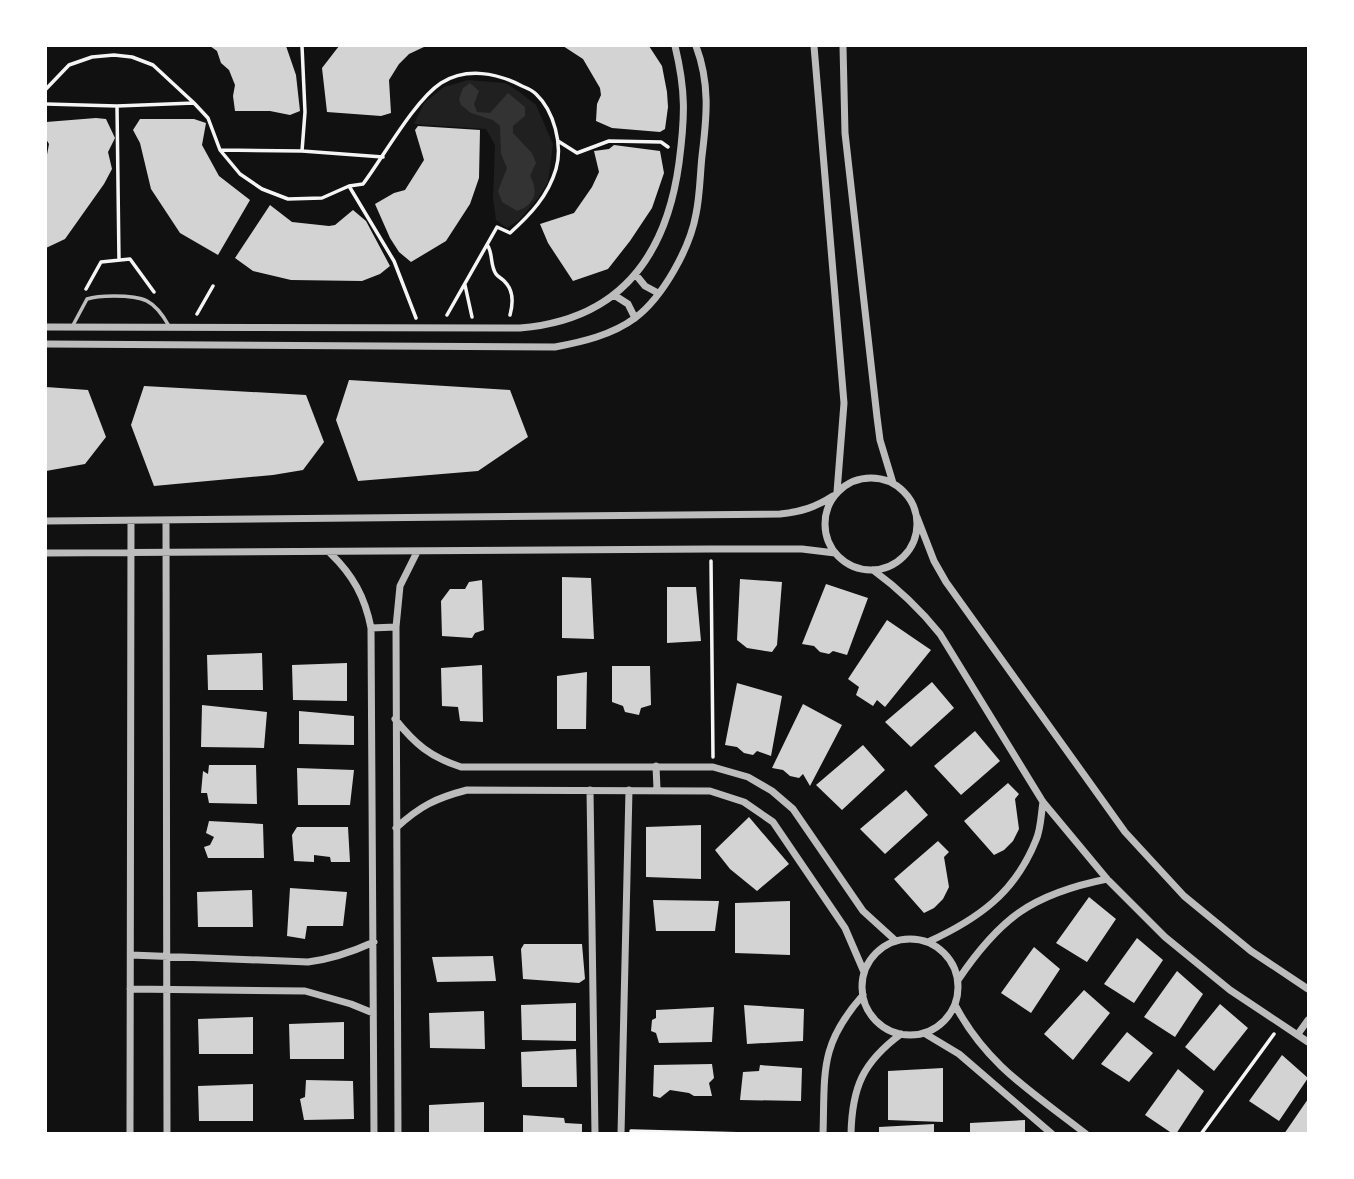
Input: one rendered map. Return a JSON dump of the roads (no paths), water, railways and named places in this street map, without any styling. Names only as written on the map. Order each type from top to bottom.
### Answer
[{"type":"street","points":[[46,327],[497,328],[545,326],[570,320],[614,295],[636,275],[666,221],[676,188],[685,118],[684,80],[675,46]]},
{"type":"street","points":[[46,344],[555,347],[583,342],[635,318],[658,293],[679,261],[696,215],[705,128],[707,85],[696,46]]},
{"type":"street","points":[[814,46],[844,403],[835,494],[828,505],[826,535],[835,553],[852,566],[873,570],[898,588],[921,610],[940,634],[1043,802],[1107,880],[1174,944],[1230,990],[1308,1042]]},
{"type":"street","points":[[843,46],[845,133],[869,349],[880,440],[893,483]]},
{"type":"street","points":[[636,275],[645,286],[658,293]]},
{"type":"street","points":[[614,295],[628,304],[635,318]]},
{"type":"street","points":[[46,521],[780,514],[817,506],[854,481],[863,478],[874,477],[893,483],[909,497],[934,561],[946,582],[1125,832],[1184,896],[1251,951],[1308,989]]},
{"type":"street","points":[[873,570],[894,564],[910,549],[915,539],[917,517]]},
{"type":"street","points":[[166,521],[167,1133]]},
{"type":"street","points":[[130,1133],[131,522]]},
{"type":"street","points":[[46,553],[802,549],[835,553]]},
{"type":"street","points":[[329,552],[358,585],[372,628],[374,1133]]},
{"type":"street","points":[[398,1133],[396,628],[400,586],[416,552]]},
{"type":"street","points":[[372,628],[396,628]]},
{"type":"street","points":[[395,719],[414,742],[440,760],[461,767],[713,767],[748,777],[772,791],[793,809],[863,911],[896,941]]},
{"type":"street","points":[[656,766],[657,789]]},
{"type":"street","points":[[396,828],[416,809],[440,797],[467,790],[710,791],[744,802],[773,822],[845,928],[864,972],[863,995],[867,1009],[876,1021],[901,1034],[924,1033],[935,1028],[955,1005],[958,980],[953,964],[942,951],[928,942],[912,939],[896,941],[876,953],[864,972]]},
{"type":"street","points":[[590,790],[595,1133]]},
{"type":"street","points":[[621,1132],[629,790]]},
{"type":"street","points":[[928,942],[964,925],[995,902],[1020,872],[1037,838],[1043,802]]},
{"type":"street","points":[[958,980],[980,948],[1007,920],[1038,900],[1074,886],[1107,880]]},
{"type":"street","points":[[131,955],[308,962],[353,952],[374,942]]},
{"type":"street","points":[[130,989],[305,991],[351,1003],[373,1013]]},
{"type":"street","points":[[824,1133],[824,1069],[831,1041],[844,1017],[863,995]]},
{"type":"street","points":[[955,1005],[972,1035],[999,1066],[1086,1133]]},
{"type":"street","points":[[1298,1034],[1308,1020]]},
{"type":"street","points":[[924,1033],[959,1054],[1050,1133]]},
{"type":"street","points":[[851,1133],[851,1109],[856,1086],[867,1066],[882,1048],[901,1034]]},
{"type":"lane","points":[[72,327],[87,299],[95,296],[137,296],[156,307],[170,328]]}]
